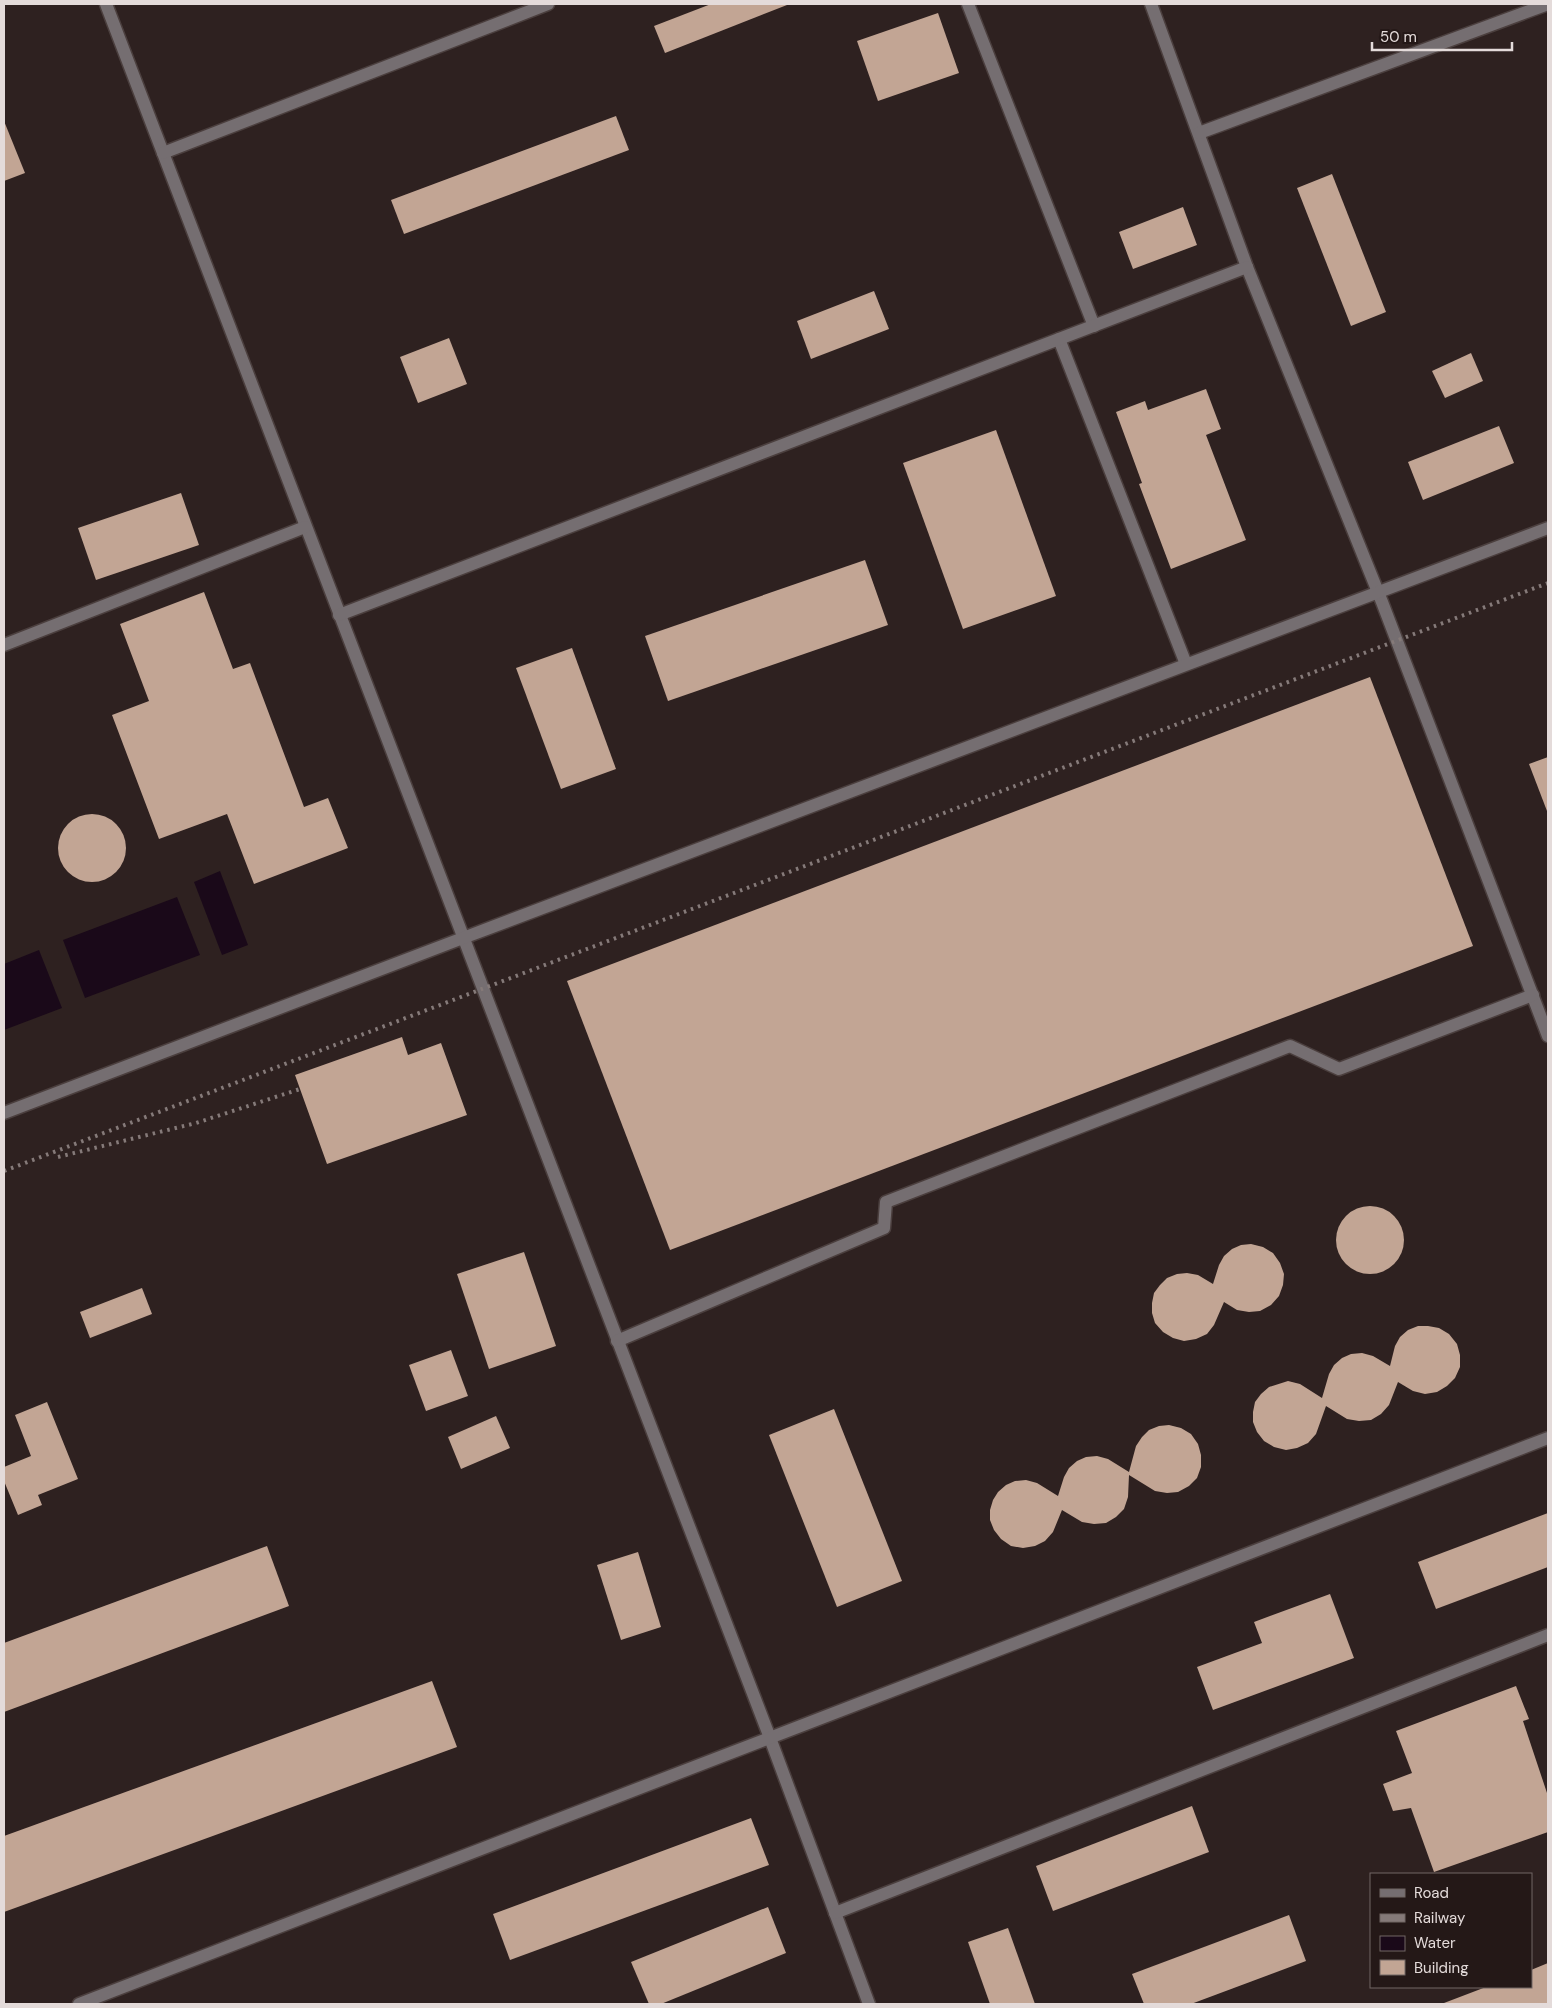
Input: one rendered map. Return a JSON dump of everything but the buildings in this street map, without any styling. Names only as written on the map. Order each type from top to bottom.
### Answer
[{"type":"lane","points":[[106,4],[770,1738],[869,2004]]},
{"type":"lane","points":[[163,153],[548,4]]},
{"type":"lane","points":[[968,4],[1094,326]]},
{"type":"lane","points":[[1152,4],[1247,268],[1378,592],[1548,1036]]},
{"type":"lane","points":[[1198,133],[1548,4]]},
{"type":"lane","points":[[339,615],[1247,268]]},
{"type":"lane","points":[[1059,339],[1186,664]]},
{"type":"lane","points":[[4,645],[305,527]]},
{"type":"lane","points":[[4,1113],[1548,528]]},
{"type":"lane","points":[[617,1341],[884,1228],[886,1202],[1290,1046],[1339,1068],[1533,995]]},
{"type":"lane","points":[[80,2004],[1548,1438]]},
{"type":"lane","points":[[835,1913],[1548,1635]]},
{"type":"water","points":[[220,871],[248,945],[222,955],[194,882]]},
{"type":"water","points":[[177,897],[200,955],[85,998],[63,940]]},
{"type":"water","points":[[39,950],[62,1008],[4,1030],[4,964]]},
{"type":"railway","points":[[4,1171],[1548,583]]},
{"type":"railway","points":[[58,1157],[196,1123],[300,1089]]}]
